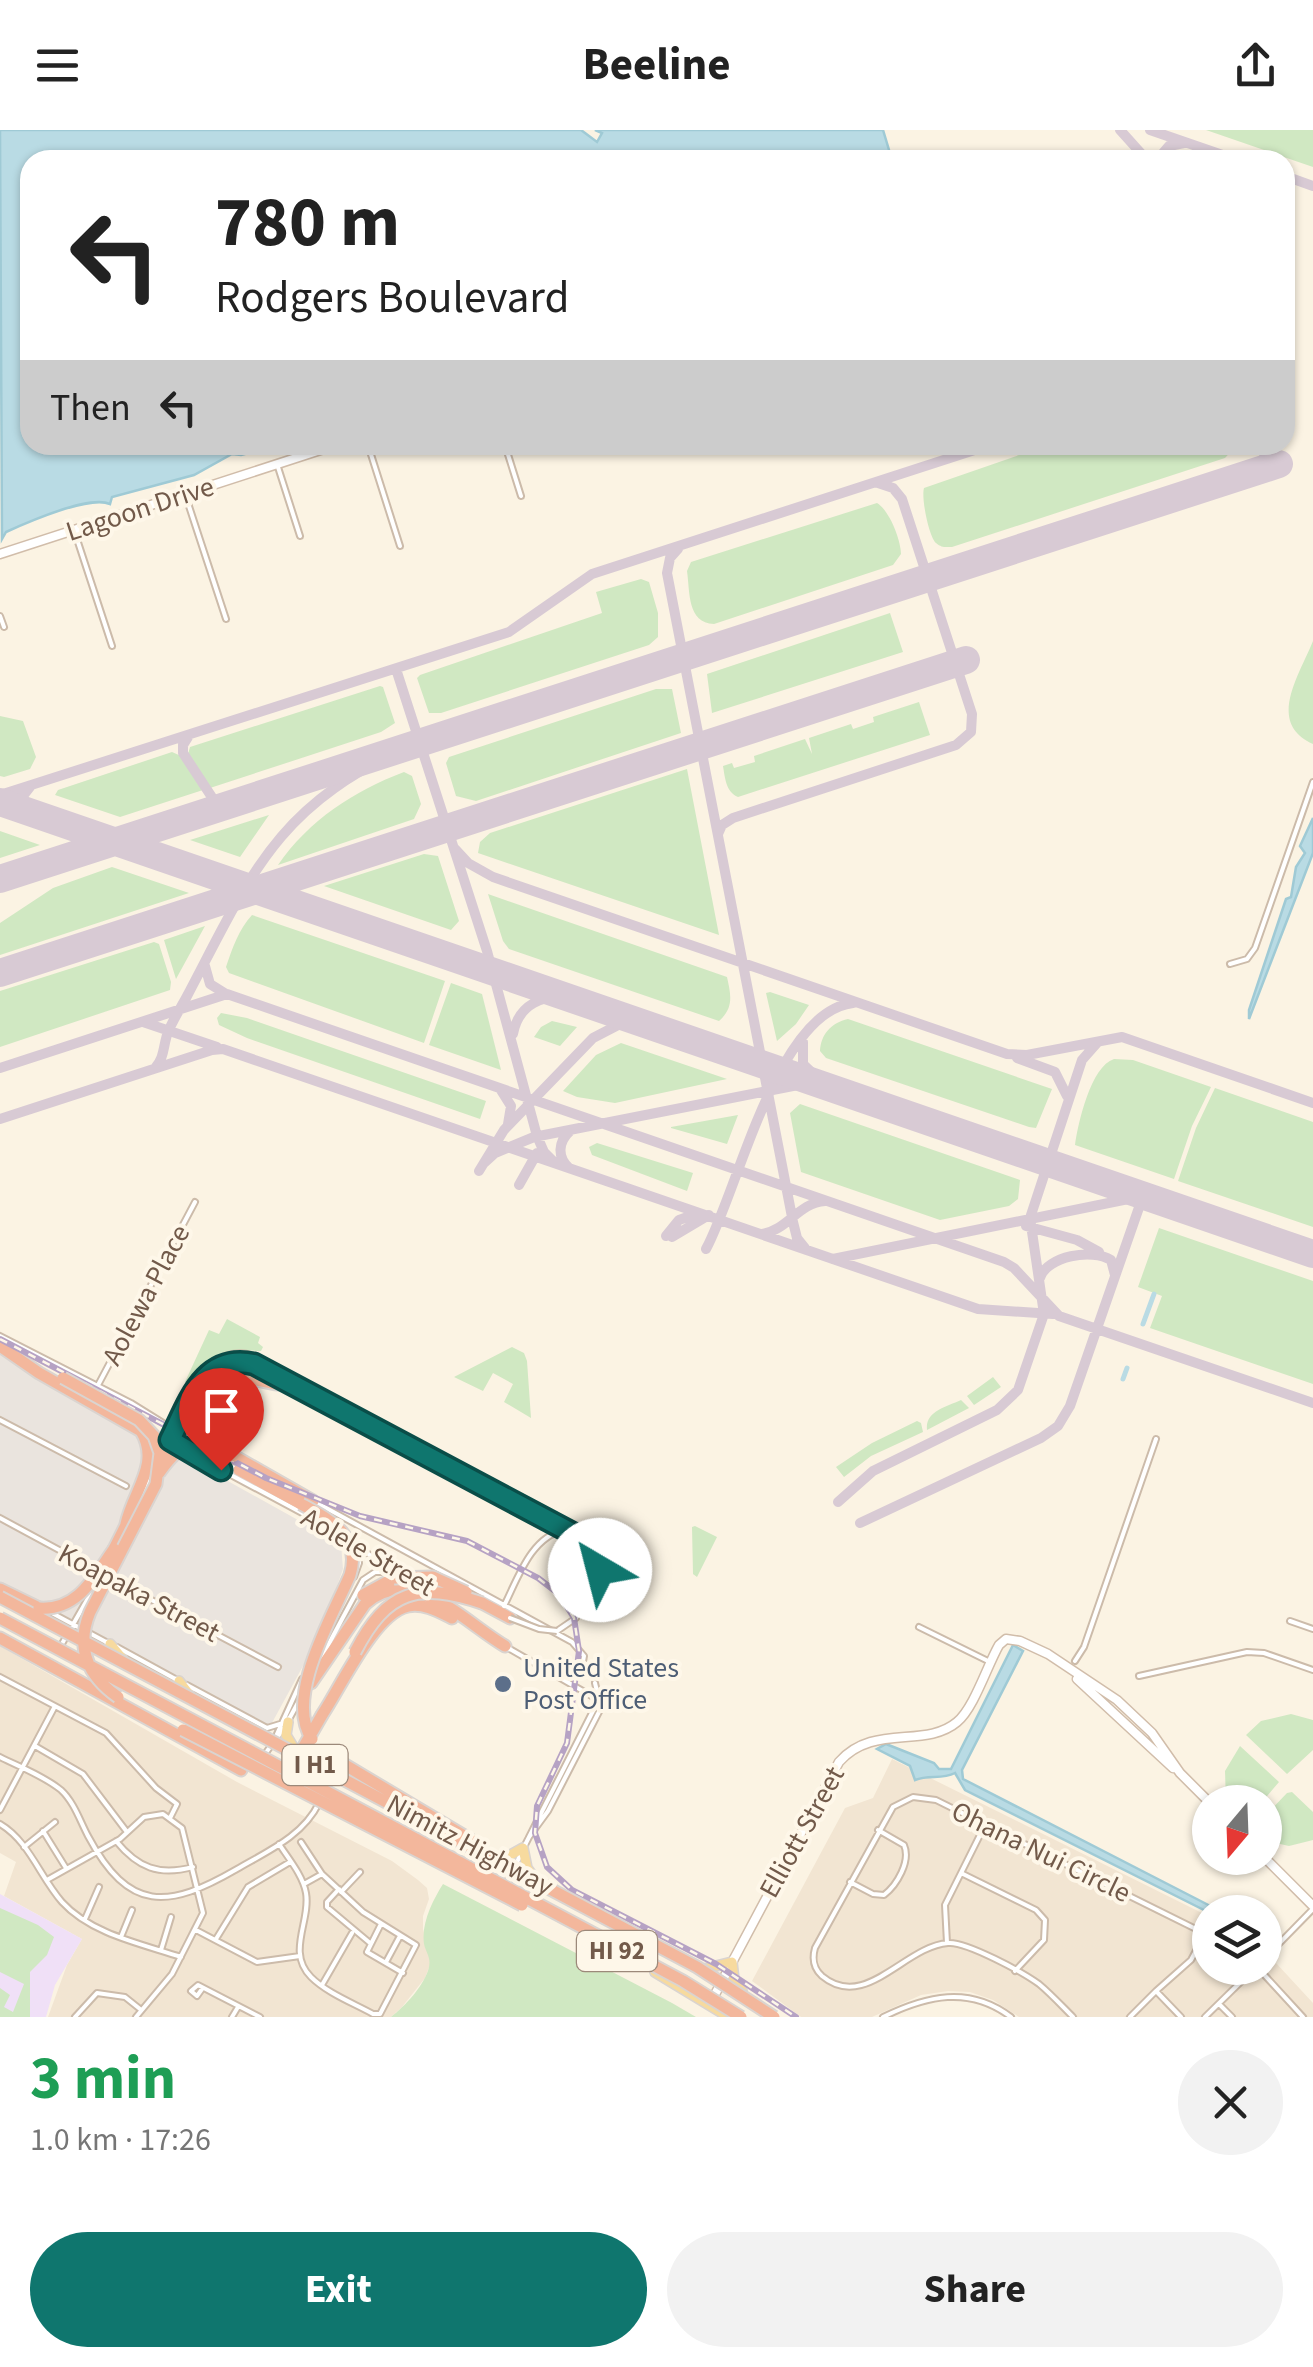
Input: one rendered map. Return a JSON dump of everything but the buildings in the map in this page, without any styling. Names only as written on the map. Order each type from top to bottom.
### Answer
[{"type":"highway","points":[[0,1346],[133,1424],[145,1436],[149,1464],[126,1524]]},
{"type":"highway","points":[[306,1390],[257,1374],[226,1374],[206,1382],[194,1393],[78,1624],[78,1660],[86,1674],[118,1697],[509,1898],[606,1941]]},
{"type":"highway","points":[[152,1475],[193,1406],[211,1388],[245,1378],[279,1385],[289,1383]]},
{"type":"highway","points":[[62,1382],[139,1420],[154,1436],[160,1453],[156,1484],[83,1632],[90,1670],[118,1697]]},
{"type":"highway","points":[[126,1524],[179,1448],[201,1442],[234,1456],[343,1531],[353,1556],[350,1575],[304,1687],[302,1715],[312,1739],[346,1766],[631,1932]]},
{"type":"highway","points":[[239,1470],[306,1502]]},
{"type":"highway","points":[[0,1591],[39,1608],[65,1605],[82,1593],[114,1549]]},
{"type":"highway","points":[[312,1739],[306,1707],[311,1683],[354,1606],[368,1591],[406,1576],[432,1577],[450,1583],[510,1618]]},
{"type":"highway","points":[[311,1683],[365,1604],[384,1591],[405,1588],[424,1593],[504,1646]]},
{"type":"highway","name":"I H1","points":[[0,1591],[707,1973],[776,2017]]},
{"type":"highway","points":[[0,1638],[254,1775],[277,1774],[294,1763],[369,1626],[390,1604],[415,1593],[434,1592],[482,1603]]},
{"type":"highway","points":[[322,1714],[377,1629],[398,1610],[428,1608],[504,1646]]},
{"type":"highway","name":"I H1","points":[[0,1620],[706,1994],[741,2017]]},
{"type":"main road","points":[[0,1591],[108,1646]]},
{"type":"main road","points":[[54,1614],[68,1627]]},
{"type":"main road","name":"Nimitz Highway","points":[[0,1620],[261,1761],[324,1800],[503,1890],[729,2017]]},
{"type":"main road","points":[[100,1676],[92,1662],[92,1652],[108,1646]]},
{"type":"main road","name":"Nimitz Highway","points":[[108,1646],[122,1658],[261,1728],[352,1782],[704,1969],[776,2017]]},
{"type":"main road","points":[[179,1681],[189,1694]]},
{"type":"main road","points":[[284,1723],[286,1735],[296,1750]]},
{"type":"main road","points":[[324,1800],[331,1768],[339,1754]]},
{"type":"main road","points":[[331,1768],[352,1762]]},
{"type":"main road","points":[[324,1800],[334,1784],[352,1782]]},
{"type":"main road","points":[[455,1825],[463,1841]]},
{"type":"main road","points":[[494,1857],[508,1858],[526,1843]]},
{"type":"main road","points":[[526,1843],[527,1868],[535,1879]]},
{"type":"main road","points":[[704,1969],[732,1962],[734,1980],[742,1991]]},
{"type":"street","name":"Lagoon Drive","points":[[277,462],[296,455]]},
{"type":"street","name":"Lagoon Drive","points":[[0,552],[301,455]]},
{"type":"street","points":[[371,455],[400,546]]},
{"type":"street","points":[[508,455],[522,496]]},
{"type":"street","points":[[277,462],[300,536]]},
{"type":"street","points":[[185,492],[226,619]]},
{"type":"street","points":[[74,528],[112,646]]},
{"type":"street","points":[[0,616],[4,627]]},
{"type":"street","points":[[1230,964],[1247,960],[1255,948],[1313,782]]},
{"type":"street","name":"Aolewa Place","points":[[97,1387],[194,1202]]},
{"type":"street","name":"Aolele Street","points":[[0,1336],[160,1420],[239,1470]]},
{"type":"street","points":[[196,1391],[208,1364],[221,1356],[241,1354],[269,1360],[306,1390],[644,1569]]},
{"type":"street","points":[[57,1653],[196,1391],[213,1368],[225,1363],[254,1364],[590,1545],[600,1561],[600,1570],[571,1624],[547,1631],[510,1618]]},
{"type":"street","name":"Aolele Street","points":[[97,1387],[191,1454],[351,1539],[378,1562],[434,1588],[504,1646],[594,1698],[593,1719]]},
{"type":"street","points":[[160,1420],[171,1420],[185,1412]]},
{"type":"street","points":[[0,1420],[126,1486]]},
{"type":"street","points":[[1075,1661],[1084,1647],[1156,1438]]},
{"type":"street","points":[[170,1440],[181,1440],[216,1458]]},
{"type":"street","points":[[152,1475],[174,1456],[191,1454]]},
{"type":"street","points":[[306,1502],[351,1520],[577,1645],[582,1652],[583,1664],[575,1671],[545,1667]]},
{"type":"street","name":"Koapaka Street","points":[[0,1518],[278,1668]]},
{"type":"street","points":[[330,1528],[338,1520],[351,1520]]},
{"type":"street","points":[[504,1606],[530,1555],[551,1534],[570,1530]]},
{"type":"street","points":[[261,1728],[271,1729],[284,1723],[357,1571],[358,1556],[351,1539]]},
{"type":"street","points":[[261,1761],[363,1580],[375,1572],[400,1573]]},
{"type":"street","points":[[0,1591],[54,1614]]},
{"type":"street","points":[[1290,1621],[1313,1629]]},
{"type":"street","points":[[918,1626],[990,1662],[1000,1643],[1015,1639],[1048,1654],[1192,1785]]},
{"type":"street","points":[[108,1646],[216,1704]]},
{"type":"street","points":[[1139,1676],[1247,1652],[1264,1653],[1313,1670]]},
{"type":"street","name":"Elliott Street","points":[[710,2004],[842,1758],[866,1742],[938,1731],[955,1724],[990,1662]]},
{"type":"street","points":[[0,1677],[106,1733],[156,1788],[175,1799],[177,1804],[170,1818]]},
{"type":"street","points":[[503,1890],[602,1704],[594,1683]]},
{"type":"street","points":[[0,1810],[55,1706]]},
{"type":"street","points":[[34,1746],[83,1774],[127,1832]]},
{"type":"street","points":[[0,1757],[61,1790],[97,1854],[121,1884],[158,1899],[200,1890],[279,1844],[310,1820],[324,1800]]},
{"type":"street","points":[[0,1787],[10,1792]]},
{"type":"street","name":"Ohana Nui Circle","points":[[947,1943],[855,1988],[836,1986],[818,1971],[813,1955],[892,1807],[913,1797],[936,1800],[1192,1927]]},
{"type":"street","points":[[48,1880],[97,1854],[144,1817],[157,1813],[182,1828],[203,1914],[165,1984],[136,2017]]},
{"type":"street","points":[[24,1847],[55,1822]]},
{"type":"street","points":[[0,1824],[15,1833],[59,1898],[85,1918],[181,1958]]},
{"type":"street","points":[[985,1824],[944,1910],[947,1943],[966,1947],[1015,1971],[1048,1992],[1072,2017]]},
{"type":"street","points":[[850,1882],[875,1895],[884,1895],[906,1861],[904,1846],[878,1830]]},
{"type":"street","points":[[43,1832],[66,1868]]},
{"type":"street","points":[[116,1841],[134,1860],[149,1868],[171,1872],[192,1867]]},
{"type":"street","points":[[279,1844],[304,1884],[307,1896],[300,1956],[310,1976],[380,2014],[416,1944],[381,1924],[340,1890],[322,1874],[301,1842]]},
{"type":"street","points":[[215,1940],[248,1887],[290,1862]]},
{"type":"street","points":[[360,1872],[327,1902],[328,1908],[353,1932],[370,1943]]},
{"type":"street","points":[[961,1873],[1043,1917],[1047,1930],[1044,1940],[1015,1971]]},
{"type":"street","points":[[304,1884],[322,1874]]},
{"type":"street","points":[[1282,1875],[1313,1907],[1282,1940]]},
{"type":"street","points":[[85,1918],[100,1887]]},
{"type":"street","points":[[121,1936],[132,1910]]},
{"type":"street","points":[[160,1950],[172,1917]]},
{"type":"street","points":[[381,1924],[367,1952],[403,1973]]},
{"type":"street","points":[[196,1930],[257,1962],[300,1956]]},
{"type":"street","points":[[322,1985],[353,1932]]},
{"type":"street","points":[[386,1962],[400,1935]]},
{"type":"street","points":[[1130,2017],[1192,1959]]},
{"type":"street","points":[[1205,2017],[1239,1985]]},
{"type":"street","points":[[1272,1985],[1303,2017]]},
{"type":"street","points":[[202,1989],[260,2017]]},
{"type":"street","points":[[1156,1991],[1181,2017]]},
{"type":"street","points":[[75,2017],[97,1993],[125,1997],[142,2010]]},
{"type":"street","points":[[882,2017],[916,2002],[946,1996],[978,2000],[1011,2017]]},
{"type":"street","points":[[1219,2004],[1232,2017]]},
{"type":"street","points":[[232,2017],[238,2007]]},
{"type":"shaded area","points":[[0,1354],[341,1544],[343,1569],[329,1609],[315,1644],[267,1732],[0,1591]]},
{"type":"shaded area","points":[[0,1646],[237,1782],[392,1861],[427,1888],[429,1899],[423,1929],[431,1962],[425,1978],[402,2007],[391,2017],[48,2017],[67,1965],[82,1939],[4,1896],[16,1862],[0,1853]]},
{"type":"shaded area","points":[[892,1759],[1192,1908],[1192,1985],[1282,1985],[1282,1969],[1313,2003],[1313,2017],[1019,2017],[993,2000],[970,1992],[948,1991],[921,1995],[872,2017],[801,2017],[752,1981],[845,1808],[873,1798]]},
{"type":"shaded area","points":[[0,1894],[82,1939],[55,1985],[46,2017],[0,2017]]},
{"type":"green space","points":[[1206,130],[1313,130],[1313,167],[1295,161],[1295,150],[1264,150]]},
{"type":"green space","points":[[1019,455],[1228,455],[952,547],[936,543],[931,533],[924,488]]},
{"type":"green space","points":[[877,503],[890,519],[899,542],[901,554],[893,565],[714,624],[694,612],[687,571],[691,562]]},
{"type":"green space","points":[[641,579],[649,582],[658,613],[658,637],[649,645],[441,713],[429,713],[417,678],[420,675],[602,613],[596,592]]},
{"type":"green space","points":[[890,613],[903,652],[712,713],[707,674]]},
{"type":"green space","points":[[1313,641],[1313,744],[1291,724],[1289,711],[1294,683]]},
{"type":"green space","points":[[380,686],[395,723],[381,732],[210,788],[188,754],[190,747]]},
{"type":"green space","points":[[656,689],[672,689],[681,733],[476,801],[456,796],[446,763],[449,757]]},
{"type":"green space","points":[[919,702],[930,735],[738,797],[725,780],[723,766],[732,763],[734,768],[755,762],[754,756],[805,739],[812,754],[809,738],[851,724],[853,729],[874,722],[873,717]]},
{"type":"green space","points":[[0,716],[23,721],[36,757],[30,769],[4,777],[0,776]]},
{"type":"green space","points":[[172,752],[181,756],[203,790],[120,817],[55,795],[58,790]]},
{"type":"green space","points":[[687,769],[719,935],[478,853],[480,842],[490,833]]},
{"type":"green space","points":[[404,772],[412,776],[421,804],[414,819],[278,865],[304,834],[334,809]]},
{"type":"green space","points":[[269,815],[240,857],[190,840]]},
{"type":"green space","points":[[0,831],[40,845],[0,858]]},
{"type":"green space","points":[[424,854],[438,856],[459,921],[451,930],[324,886]]},
{"type":"green space","points":[[112,867],[189,893],[0,955],[0,923],[53,888]]},
{"type":"green space","points":[[488,894],[727,977],[727,1011],[719,1021],[509,949]]},
{"type":"green space","points":[[252,915],[445,981],[424,1043],[229,973],[226,967],[233,946]]},
{"type":"green space","points":[[205,926],[176,979],[164,940]]},
{"type":"green space","points":[[154,942],[159,944],[170,990],[0,1047],[0,991]]},
{"type":"green space","points":[[451,983],[482,994],[501,1070],[429,1045]]},
{"type":"green space","points":[[766,993],[809,1005],[777,1041]]},
{"type":"green space","points":[[221,1013],[247,1018],[486,1101],[480,1119],[247,1038],[219,1025],[217,1018]]},
{"type":"green space","points":[[848,1019],[1052,1089],[1036,1128],[826,1058],[820,1051],[825,1034]]},
{"type":"green space","points":[[552,1021],[577,1027],[560,1046],[534,1037]]},
{"type":"green space","points":[[621,1043],[727,1079],[615,1103],[563,1091],[596,1055]]},
{"type":"green space","points":[[1114,1059],[1133,1060],[1211,1087],[1192,1126],[1174,1179],[1075,1145],[1092,1083]]},
{"type":"green space","points":[[1215,1088],[1313,1122],[1313,1227],[1178,1181]]},
{"type":"green space","points":[[800,1104],[1020,1180],[1018,1199],[1009,1206],[940,1220],[801,1172],[790,1113]]},
{"type":"green space","points":[[738,1115],[727,1144],[671,1128],[671,1127]]},
{"type":"green space","points":[[597,1143],[693,1173],[687,1191],[592,1155],[589,1147]]},
{"type":"green space","points":[[1159,1228],[1313,1281],[1313,1384],[1150,1328],[1162,1296],[1138,1287]]},
{"type":"green space","points":[[227,1319],[260,1337],[261,1351],[219,1354],[204,1365],[189,1386],[185,1382],[209,1330],[219,1334]]},
{"type":"green space","points":[[512,1347],[524,1353],[527,1361],[531,1418],[504,1402],[513,1384],[493,1373],[483,1391],[454,1377]]},
{"type":"green space","points":[[993,1377],[1001,1387],[974,1405],[967,1396]]},
{"type":"green space","points":[[961,1400],[969,1408],[927,1430],[933,1414]]},
{"type":"green space","points":[[917,1421],[923,1432],[871,1456],[844,1477],[836,1467],[872,1443]]},
{"type":"green space","points":[[695,1526],[717,1537],[697,1577],[693,1574]]},
{"type":"green space","points":[[1291,1714],[1313,1720],[1313,1750],[1287,1774],[1246,1735],[1261,1721]]},
{"type":"green space","points":[[1240,1746],[1279,1782],[1225,1785],[1225,1771]]},
{"type":"green space","points":[[1292,1792],[1313,1812],[1313,1840],[1282,1844],[1282,1798]]},
{"type":"green space","points":[[443,1884],[696,2017],[391,2017],[414,1995],[427,1974],[424,1928]]},
{"type":"green space","points":[[0,1908],[38,1925],[54,1937],[47,1955],[30,1972],[30,2017],[0,2017],[0,1988],[10,1995],[4,2007],[13,2012],[24,1984],[0,1972]]},
{"type":"water","points":[[0,130],[581,130],[597,142],[602,133],[595,130],[883,130],[889,150],[20,150],[20,455],[230,455],[194,475],[112,497],[110,504],[88,503],[59,511],[6,532],[2,539]]},
{"type":"water","points":[[1313,818],[1313,853],[1249,1019],[1286,899],[1291,897],[1296,867],[1305,853],[1300,846]]},
{"type":"water","points":[[1013,1645],[1023,1651],[962,1770],[963,1779],[1192,1897],[1192,1904],[965,1790],[955,1773],[915,1780],[910,1766],[877,1749],[886,1744],[934,1763],[939,1769],[951,1769]]},
{"type":"waterway","points":[[1143,1324],[1154,1294]]},
{"type":"waterway","points":[[1123,1379],[1127,1368]]},
{"type":"taxiway","points":[[1120,130],[1138,150]]},
{"type":"taxiway","points":[[1150,130],[1208,150]]},
{"type":"taxiway","points":[[1166,150],[1184,143]]},
{"type":"taxiway","points":[[1295,180],[1313,186]]},
{"type":"taxiway","points":[[0,795],[509,632],[592,574],[959,455]]},
{"type":"taxiway","points":[[1252,473],[1265,460],[1264,455]]},
{"type":"taxiway","points":[[718,834],[722,825],[733,818],[956,745],[971,732],[972,714],[902,499],[893,488],[878,483]]},
{"type":"taxiway","points":[[678,549],[670,558],[667,573],[793,1222],[797,1238],[805,1248]]},
{"type":"taxiway","points":[[396,669],[487,951],[537,1136],[554,1162]]},
{"type":"taxiway","points":[[188,737],[183,753],[219,808]]},
{"type":"taxiway","points":[[155,1068],[174,1019],[229,915],[272,848],[327,793],[410,746]]},
{"type":"taxiway","points":[[30,787],[23,796],[24,806],[52,820]]},
{"type":"taxiway","points":[[455,849],[468,863],[493,877],[1007,1054],[1027,1055],[1122,1037],[1313,1103]]},
{"type":"taxiway","points":[[205,966],[210,984],[226,994]]},
{"type":"taxiway","points":[[0,1068],[227,994],[1004,1262],[1059,1316],[1313,1403]]},
{"type":"taxiway","points":[[513,1034],[520,1015],[533,1003],[551,997],[571,998]]},
{"type":"taxiway","points":[[706,1249],[782,1069],[802,1037],[826,1013],[853,1003]]},
{"type":"taxiway","points":[[143,1022],[217,1047]]},
{"type":"taxiway","points":[[479,1171],[504,1130],[593,1038],[620,1024],[653,1027]]},
{"type":"taxiway","points":[[803,1042],[803,1064],[825,1085]]},
{"type":"taxiway","points":[[838,1502],[873,1471],[997,1410],[1018,1390],[1044,1314],[1030,1218],[1082,1060],[1097,1043]]},
{"type":"taxiway","points":[[0,1119],[223,1049],[978,1309],[1053,1314]]},
{"type":"taxiway","points":[[1017,1058],[1055,1072],[1067,1096]]},
{"type":"taxiway","points":[[484,1163],[495,1153],[534,1137],[798,1085],[831,1088]]},
{"type":"taxiway","points":[[501,1090],[511,1106],[508,1124]]},
{"type":"taxiway","points":[[569,1168],[560,1150],[570,1131]]},
{"type":"taxiway","points":[[519,1185],[537,1153]]},
{"type":"taxiway","points":[[833,1259],[1143,1196]]},
{"type":"taxiway","points":[[860,1523],[1041,1438],[1058,1426],[1070,1406],[1143,1196]]},
{"type":"taxiway","points":[[762,1234],[771,1232],[807,1206],[825,1201]]},
{"type":"taxiway","points":[[666,1236],[679,1220],[696,1214]]},
{"type":"taxiway","points":[[672,1237],[709,1215]]},
{"type":"taxiway","points":[[1026,1226],[1077,1240],[1099,1252]]},
{"type":"taxiway","points":[[1040,1278],[1051,1264],[1082,1255],[1111,1260],[1115,1275]]},
{"type":"runway","points":[[0,879],[1279,464]]},
{"type":"runway","points":[[0,973],[966,660]]},
{"type":"runway","points":[[0,802],[1313,1254]]},
{"type":"railway","points":[[0,1339],[266,1478],[360,1516],[467,1541],[538,1578],[559,1594],[574,1618],[579,1651],[567,1743],[537,1806],[535,1833],[547,1867],[572,1890],[716,1964],[796,2017]]},
{"type":"place","name":"United States Post Office","points":[[503,1684]]},
{"type":"route","points":[[221,1470],[170,1440],[209,1372],[225,1363],[254,1364],[585,1540],[600,1561],[600,1570]]}]
